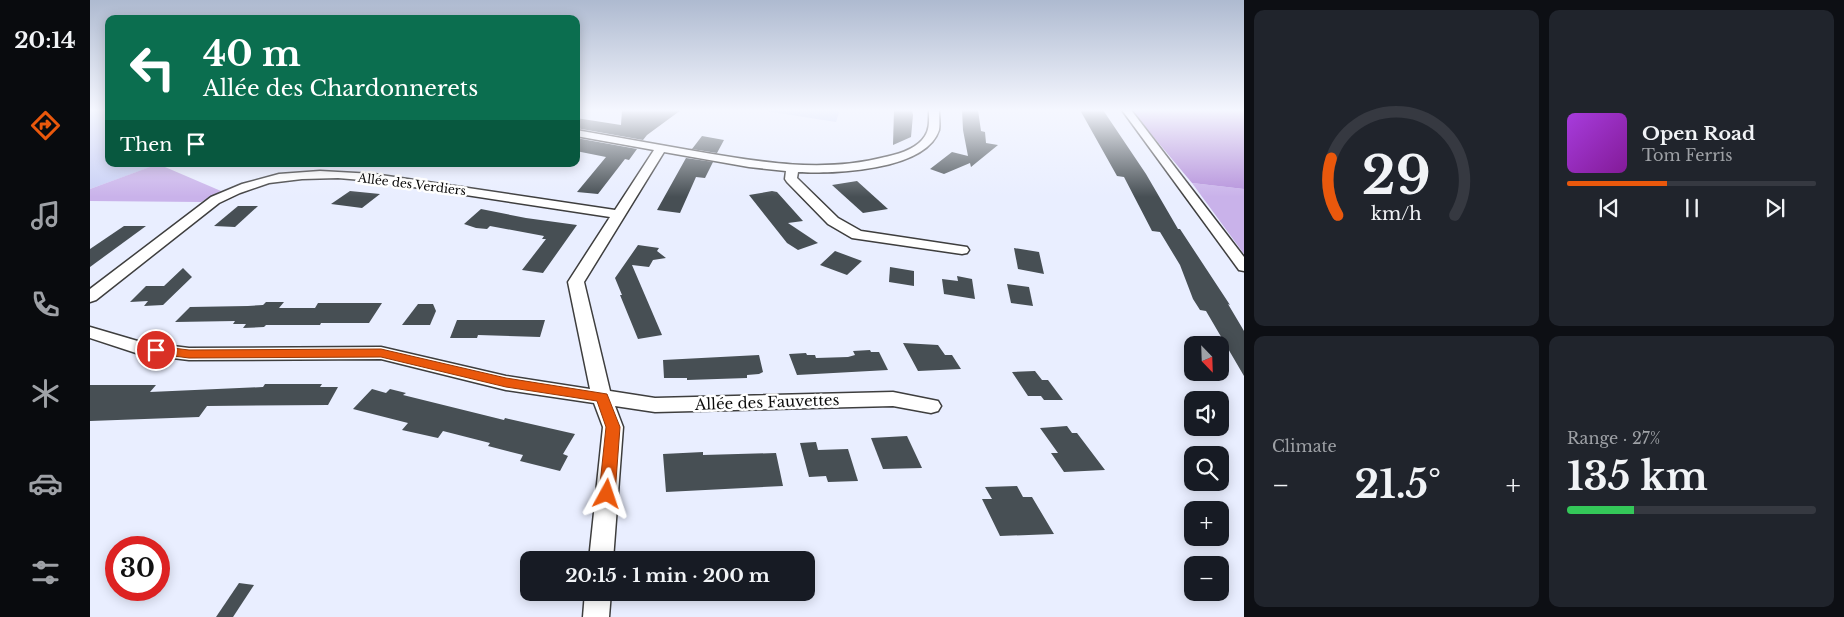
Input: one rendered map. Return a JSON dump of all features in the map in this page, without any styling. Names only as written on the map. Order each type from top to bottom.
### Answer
[{"type":"street","points":[[609,139],[773,168],[792,169],[860,166],[908,154],[924,145],[929,139]]},
{"type":"street","points":[[1148,139],[1244,267]]},
{"type":"street","points":[[602,551],[613,427],[602,398],[576,282],[661,148]]},
{"type":"street","points":[[792,169],[791,179],[833,221],[858,235],[962,250]]},
{"type":"street","name":"Allée des Verdiers","points":[[90,297],[215,200],[250,185],[284,177],[330,174],[369,178],[428,185],[619,215]]},
{"type":"street","name":"Allée des Fauvettes","points":[[90,332],[139,348],[189,354],[381,353],[506,383],[655,405],[893,399],[932,406]]},
{"type":"street","points":[[596,617],[597,601]]},
{"type":"shaded area","points":[[90,139],[105,139],[105,167],[151,167],[90,189]]},
{"type":"shaded area","points":[[1155,139],[1244,139],[1244,189],[1192,183]]},
{"type":"shaded area","points":[[150,167],[165,167],[221,191],[201,202],[90,201],[90,189]]},
{"type":"shaded area","points":[[1192,183],[1244,189],[1244,254]]},
{"type":"building","points":[[580,139],[637,149],[629,160],[625,159],[598,194],[577,192],[606,157],[580,152]]},
{"type":"building","points":[[700,139],[724,140],[717,153],[692,149]]},
{"type":"building","points":[[893,139],[907,139],[893,145]]},
{"type":"building","points":[[965,139],[986,139],[986,143],[998,145],[971,167],[970,163],[944,174],[930,169],[952,152],[968,156]]},
{"type":"building","points":[[1096,139],[1122,139],[1146,174],[1178,229],[1180,229],[1230,305],[1228,304],[1244,331],[1244,376],[1229,350],[1229,336],[1221,336],[1206,311],[1200,310],[1193,299],[1180,265],[1160,232],[1152,231],[1124,177],[1117,176]]},
{"type":"building","points":[[686,158],[713,162],[705,178],[696,177],[680,213],[657,210]]},
{"type":"building","points":[[857,181],[888,209],[863,213],[832,185]]},
{"type":"building","points":[[350,191],[380,194],[362,208],[331,204]]},
{"type":"building","points":[[772,191],[777,192],[803,221],[788,223],[818,243],[798,250],[787,243],[749,195]]},
{"type":"building","points":[[238,206],[258,206],[235,227],[214,226]]},
{"type":"building","points":[[481,209],[577,225],[543,273],[522,270],[546,239],[542,239],[544,236],[490,226],[487,229],[476,228],[464,224]]},
{"type":"building","points":[[124,226],[146,226],[90,267],[90,249]]},
{"type":"building","points":[[638,245],[659,248],[657,251],[666,258],[653,260],[649,267],[632,265],[662,335],[638,339],[615,278]]},
{"type":"building","points":[[1014,248],[1039,252],[1044,274],[1018,269]]},
{"type":"building","points":[[835,251],[862,261],[847,275],[820,265]]},
{"type":"building","points":[[890,267],[914,271],[914,286],[889,282]]},
{"type":"building","points":[[183,268],[192,277],[163,305],[144,306],[148,301],[130,302],[146,286],[164,286]]},
{"type":"building","points":[[957,276],[972,279],[975,299],[944,294],[942,279],[958,281]]},
{"type":"building","points":[[1007,284],[1029,287],[1033,306],[1011,303]]},
{"type":"building","points":[[266,302],[284,302],[279,308],[315,308],[318,303],[382,303],[369,323],[266,325],[264,327],[243,328],[246,324],[233,324],[235,321],[175,322],[190,307],[248,306],[263,305]]},
{"type":"building","points":[[418,304],[433,304],[436,311],[430,325],[402,325]]},
{"type":"building","points":[[457,320],[545,320],[540,337],[478,335],[477,338],[450,338]]},
{"type":"building","points":[[903,343],[938,345],[945,355],[952,355],[961,369],[918,371]]},
{"type":"building","points":[[870,350],[871,352],[879,352],[888,370],[797,375],[789,354],[806,353],[807,355],[815,355],[816,358],[848,357],[855,355],[853,351]]},
{"type":"building","points":[[759,355],[763,372],[747,375],[747,378],[687,380],[687,378],[664,378],[663,360]]},
{"type":"building","points":[[1035,371],[1042,380],[1048,380],[1063,400],[1044,400],[1041,396],[1028,396],[1012,372]]},
{"type":"building","points":[[265,384],[322,384],[320,387],[338,387],[328,405],[207,406],[199,417],[90,421],[90,385],[156,385],[150,392],[263,387]]},
{"type":"building","points":[[372,389],[386,393],[390,389],[406,393],[403,395],[504,420],[505,418],[575,434],[563,454],[568,456],[560,471],[520,461],[523,455],[488,446],[490,443],[443,431],[438,438],[402,430],[408,423],[353,409]]},
{"type":"building","points":[[1067,426],[1072,433],[1077,433],[1105,470],[1064,472],[1051,453],[1058,453],[1040,428]]},
{"type":"building","points":[[907,436],[922,468],[883,469],[871,438]]},
{"type":"building","points":[[816,442],[818,450],[848,449],[858,481],[828,482],[826,476],[809,477],[800,443]]},
{"type":"building","points":[[703,452],[703,455],[776,453],[783,486],[666,492],[663,454]]},
{"type":"building","points":[[1017,486],[1023,497],[1032,497],[1054,534],[1000,536],[982,499],[992,499],[985,487]]},
{"type":"building","points":[[239,583],[254,585],[233,617],[216,617]]},
{"type":"route","points":[[156,350],[189,354],[381,353],[506,383],[602,398],[613,427],[607,494]]}]
